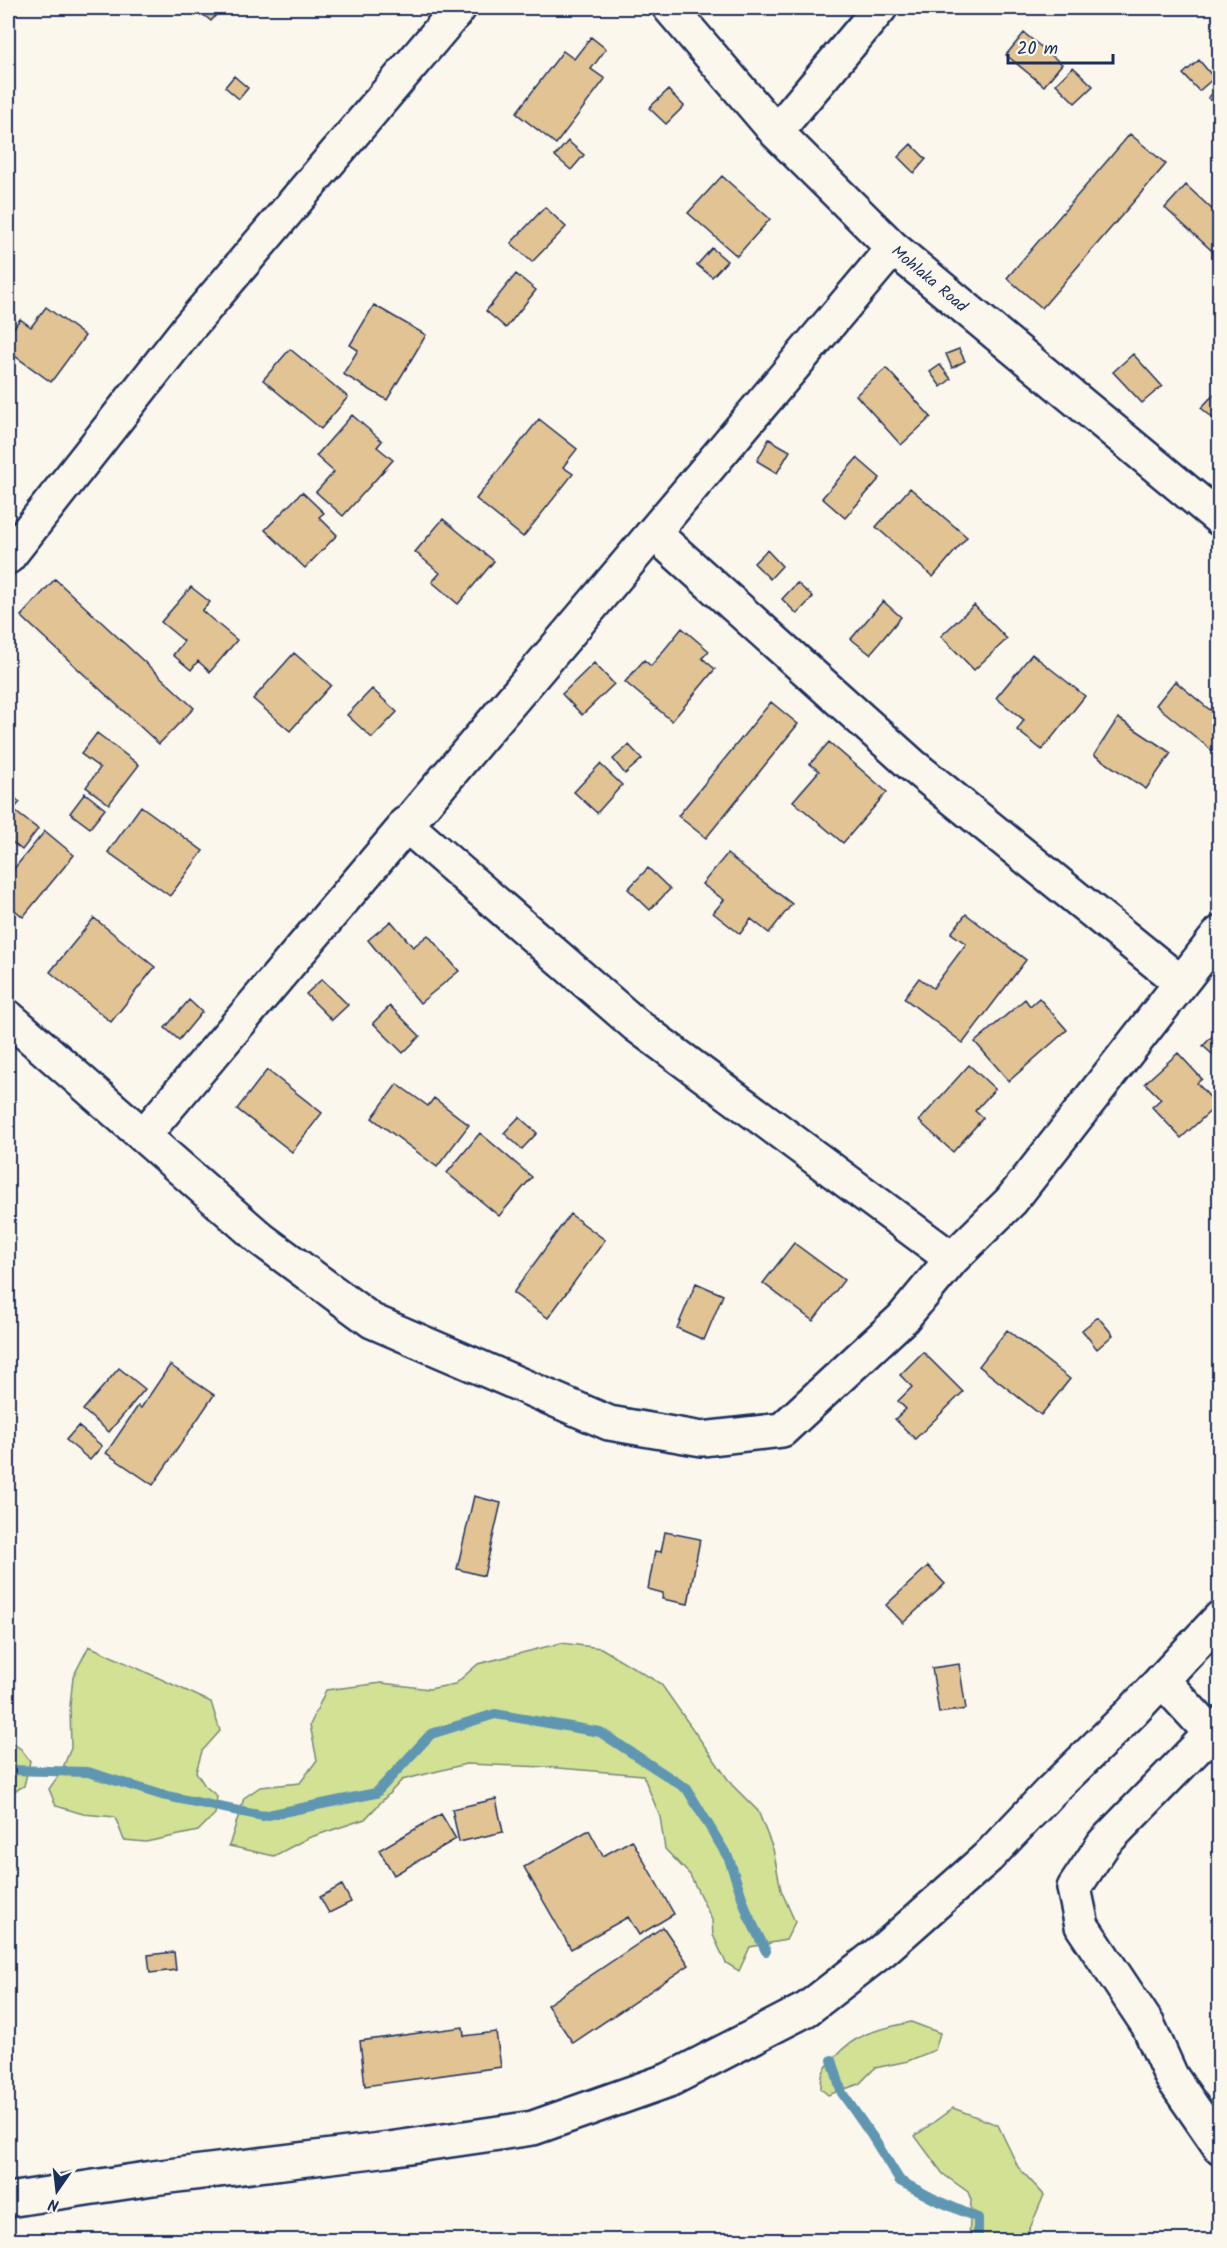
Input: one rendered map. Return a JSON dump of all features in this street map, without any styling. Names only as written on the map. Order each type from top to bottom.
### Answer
[{"type":"street","points":[[13,539],[459,8]]},
{"type":"street","name":"Mohlaka Road","points":[[670,8],[776,132],[893,248],[1215,506]]},
{"type":"street","points":[[776,132],[880,8]]},
{"type":"street","points":[[144,1135],[405,824],[655,534],[893,248]]},
{"type":"street","points":[[655,534],[912,765],[1180,982]]},
{"type":"street","points":[[405,824],[636,1025],[952,1259]]},
{"type":"street","points":[[8,1017],[261,1239],[372,1321],[609,1423],[702,1439],[782,1430],[903,1318],[952,1259],[1011,1201],[1220,933]]},
{"type":"street","points":[[8,2200],[153,2178],[388,2150],[533,2128],[669,2080],[807,2009],[884,1950],[988,1857],[1220,1618]]},
{"type":"street","points":[[1162,1680],[1215,1728],[1104,1843],[1074,1888],[1082,1926],[1148,2025],[1171,2076],[1220,2147]]},
{"type":"green space","points":[[561,1643],[601,1648],[661,1684],[732,1785],[758,1811],[773,1849],[781,1890],[795,1922],[786,1940],[750,1947],[739,1971],[726,1963],[713,1935],[712,1920],[690,1875],[665,1849],[660,1817],[643,1775],[546,1767],[466,1764],[402,1780],[365,1819],[308,1838],[274,1856],[229,1846],[244,1798],[260,1787],[300,1783],[317,1760],[310,1725],[326,1690],[382,1683],[429,1689],[455,1684],[478,1664]]},
{"type":"green space","points":[[89,1646],[211,1702],[220,1731],[202,1751],[196,1772],[205,1786],[217,1796],[215,1814],[198,1831],[146,1842],[124,1840],[115,1817],[83,1814],[56,1806],[49,1789],[61,1772],[71,1748],[70,1706],[73,1677]]},
{"type":"green space","points":[[8,1740],[21,1749],[30,1761],[24,1786],[8,1795]]},
{"type":"green space","points":[[911,2022],[940,2033],[935,2050],[908,2061],[875,2068],[859,2084],[828,2095],[821,2089],[826,2067],[852,2042],[870,2033]]},
{"type":"green space","points":[[953,2108],[998,2125],[1018,2167],[1044,2195],[1025,2240],[969,2240],[971,2200],[968,2192],[943,2174],[915,2136]]},
{"type":"building","points":[[195,8],[222,8],[211,21]]},
{"type":"building","points":[[1024,33],[1062,64],[1044,86],[1006,55]]},
{"type":"building","points":[[591,37],[606,49],[591,69],[605,79],[556,144],[516,113],[563,51],[574,59]]},
{"type":"building","points":[[1199,60],[1214,78],[1199,91],[1183,74]]},
{"type":"building","points":[[1073,67],[1093,86],[1075,103],[1056,84]]},
{"type":"building","points":[[234,76],[248,88],[239,99],[225,87]]},
{"type":"building","points":[[1220,86],[1220,109],[1208,98]]},
{"type":"building","points":[[668,90],[684,106],[666,124],[649,108]]},
{"type":"building","points":[[1130,134],[1166,164],[1042,308],[1007,278]]},
{"type":"building","points":[[568,141],[584,155],[571,170],[555,156]]},
{"type":"building","points":[[911,144],[926,159],[914,173],[898,157]]},
{"type":"building","points":[[722,176],[770,219],[737,256],[688,213]]},
{"type":"building","points":[[1186,185],[1216,213],[1220,209],[1220,258],[1165,208]]},
{"type":"building","points":[[545,207],[566,227],[532,262],[511,243]]},
{"type":"building","points":[[712,248],[727,261],[712,277],[697,265]]},
{"type":"building","points":[[516,274],[536,290],[506,328],[486,311]]},
{"type":"building","points":[[374,305],[426,335],[387,400],[343,374],[358,350],[350,345]]},
{"type":"building","points":[[46,307],[85,336],[51,382],[8,351],[8,336],[20,319],[31,327]]},
{"type":"building","points":[[290,349],[348,397],[321,429],[263,380]]},
{"type":"building","points":[[959,349],[965,361],[952,368],[946,354]]},
{"type":"building","points":[[1133,354],[1162,386],[1142,403],[1113,372]]},
{"type":"building","points":[[940,365],[951,379],[941,387],[930,372]]},
{"type":"building","points":[[886,368],[931,417],[901,445],[856,395]]},
{"type":"building","points":[[1220,388],[1220,424],[1201,408]]},
{"type":"building","points":[[352,415],[382,441],[377,447],[393,460],[343,516],[316,492],[334,472],[316,456]]},
{"type":"building","points":[[539,419],[577,449],[563,467],[573,474],[523,537],[476,499]]},
{"type":"building","points":[[769,439],[790,451],[777,473],[757,461]]},
{"type":"building","points":[[857,458],[880,478],[845,518],[822,498]]},
{"type":"building","points":[[910,488],[967,537],[933,577],[876,527]]},
{"type":"building","points":[[302,492],[324,513],[319,517],[337,535],[305,568],[265,530]]},
{"type":"building","points":[[443,519],[494,561],[458,604],[432,582],[440,573],[415,552]]},
{"type":"building","points":[[767,550],[782,566],[770,579],[754,563]]},
{"type":"building","points":[[55,579],[194,708],[159,744],[21,616]]},
{"type":"building","points":[[797,583],[813,597],[797,614],[782,599]]},
{"type":"building","points":[[191,587],[210,602],[202,611],[237,640],[210,672],[198,661],[191,670],[173,655],[184,641],[161,622]]},
{"type":"building","points":[[883,601],[901,617],[870,654],[851,639]]},
{"type":"building","points":[[974,605],[1007,639],[974,670],[941,636]]},
{"type":"building","points":[[682,628],[709,651],[702,658],[715,669],[672,721],[625,682],[644,660],[651,666]]},
{"type":"building","points":[[294,653],[331,685],[290,731],[253,699]]},
{"type":"building","points":[[1032,654],[1085,696],[1042,750],[1017,730],[1024,720],[996,698]]},
{"type":"building","points":[[594,663],[614,684],[582,715],[562,694]]},
{"type":"building","points":[[1175,681],[1210,710],[1220,699],[1220,757],[1156,705]]},
{"type":"building","points":[[372,689],[397,712],[372,738],[347,715]]},
{"type":"building","points":[[771,702],[798,724],[706,838],[678,816]]},
{"type":"building","points":[[1118,718],[1171,753],[1146,789],[1094,755]]},
{"type":"building","points":[[97,733],[139,765],[109,804],[86,787],[100,768],[81,754]]},
{"type":"building","points":[[829,742],[887,792],[843,843],[793,801],[819,771],[810,764]]},
{"type":"building","points":[[629,745],[642,759],[625,774],[613,759]]},
{"type":"building","points":[[600,764],[622,785],[597,813],[574,792]]},
{"type":"building","points":[[8,793],[20,802],[13,810],[38,829],[22,850],[8,839]]},
{"type":"building","points":[[85,793],[105,809],[90,828],[70,813]]},
{"type":"building","points":[[141,806],[203,851],[170,896],[108,852]]},
{"type":"building","points":[[45,831],[74,855],[23,917],[8,904],[8,876]]},
{"type":"building","points":[[727,854],[792,904],[769,933],[751,919],[740,934],[713,913],[724,900],[702,884]]},
{"type":"building","points":[[648,868],[670,889],[650,910],[628,889]]},
{"type":"building","points":[[966,914],[1026,960],[963,1043],[904,998],[919,978],[933,988],[966,944],[951,933]]},
{"type":"building","points":[[94,918],[155,967],[111,1022],[50,972]]},
{"type":"building","points":[[391,921],[413,947],[428,935],[459,971],[420,1003],[368,940]]},
{"type":"building","points":[[322,979],[348,1005],[332,1020],[306,994]]},
{"type":"building","points":[[1039,998],[1067,1030],[1009,1081],[975,1042],[1025,999],[1030,1006]]},
{"type":"building","points":[[189,1000],[202,1012],[179,1040],[165,1028]]},
{"type":"building","points":[[390,1006],[420,1036],[403,1053],[373,1023]]},
{"type":"building","points":[[1220,1028],[1220,1061],[1203,1046]]},
{"type":"building","points":[[1178,1053],[1202,1079],[1197,1083],[1217,1105],[1181,1138],[1152,1107],[1161,1099],[1145,1083]]},
{"type":"building","points":[[969,1065],[995,1089],[975,1111],[983,1118],[953,1152],[919,1121]]},
{"type":"building","points":[[267,1070],[322,1113],[292,1152],[237,1109]]},
{"type":"building","points":[[397,1084],[428,1106],[434,1098],[469,1125],[437,1167],[372,1118]]},
{"type":"building","points":[[519,1117],[537,1133],[522,1149],[504,1133]]},
{"type":"building","points":[[480,1133],[532,1177],[499,1216],[447,1173]]},
{"type":"building","points":[[570,1214],[605,1240],[548,1318],[513,1293]]},
{"type":"building","points":[[794,1243],[844,1280],[813,1321],[763,1283]]},
{"type":"building","points":[[696,1283],[723,1295],[704,1340],[677,1328]]},
{"type":"building","points":[[1098,1317],[1113,1335],[1097,1349],[1082,1330]]},
{"type":"building","points":[[1007,1330],[1070,1379],[1041,1415],[979,1366]]},
{"type":"building","points":[[923,1352],[963,1392],[915,1439],[895,1419],[906,1409],[898,1401],[912,1387],[900,1375]]},
{"type":"building","points":[[170,1365],[214,1395],[153,1485],[106,1453],[138,1406],[141,1408]]},
{"type":"building","points":[[119,1368],[145,1389],[109,1432],[83,1410]]},
{"type":"building","points":[[78,1426],[102,1446],[90,1460],[66,1440]]},
{"type":"building","points":[[474,1496],[501,1503],[484,1576],[457,1569]]},
{"type":"building","points":[[665,1532],[700,1539],[688,1604],[662,1599],[663,1593],[648,1589],[655,1551],[661,1552]]},
{"type":"building","points":[[928,1566],[945,1584],[903,1623],[886,1605]]},
{"type":"building","points":[[959,1664],[966,1709],[939,1713],[932,1668]]},
{"type":"building","points":[[496,1799],[503,1832],[459,1842],[452,1809]]},
{"type":"building","points":[[441,1814],[456,1839],[394,1875],[379,1850]]},
{"type":"building","points":[[589,1830],[603,1856],[632,1840],[674,1914],[639,1935],[628,1917],[571,1949],[524,1867]]},
{"type":"building","points":[[342,1885],[351,1902],[329,1913],[320,1897]]},
{"type":"building","points":[[663,1927],[689,1965],[573,2043],[547,2005]]},
{"type":"building","points":[[174,1952],[176,1970],[150,1973],[148,1955]]},
{"type":"building","points":[[463,2027],[464,2036],[496,2032],[501,2067],[365,2086],[360,2041]]},
{"type":"waterway","points":[[8,1770],[88,1772],[162,1795],[263,1816],[376,1793],[431,1734],[495,1714],[600,1732],[687,1789],[729,1859],[748,1915],[766,1951]]},
{"type":"waterway","points":[[832,2060],[842,2093],[900,2181],[978,2218],[978,2240]]}]
